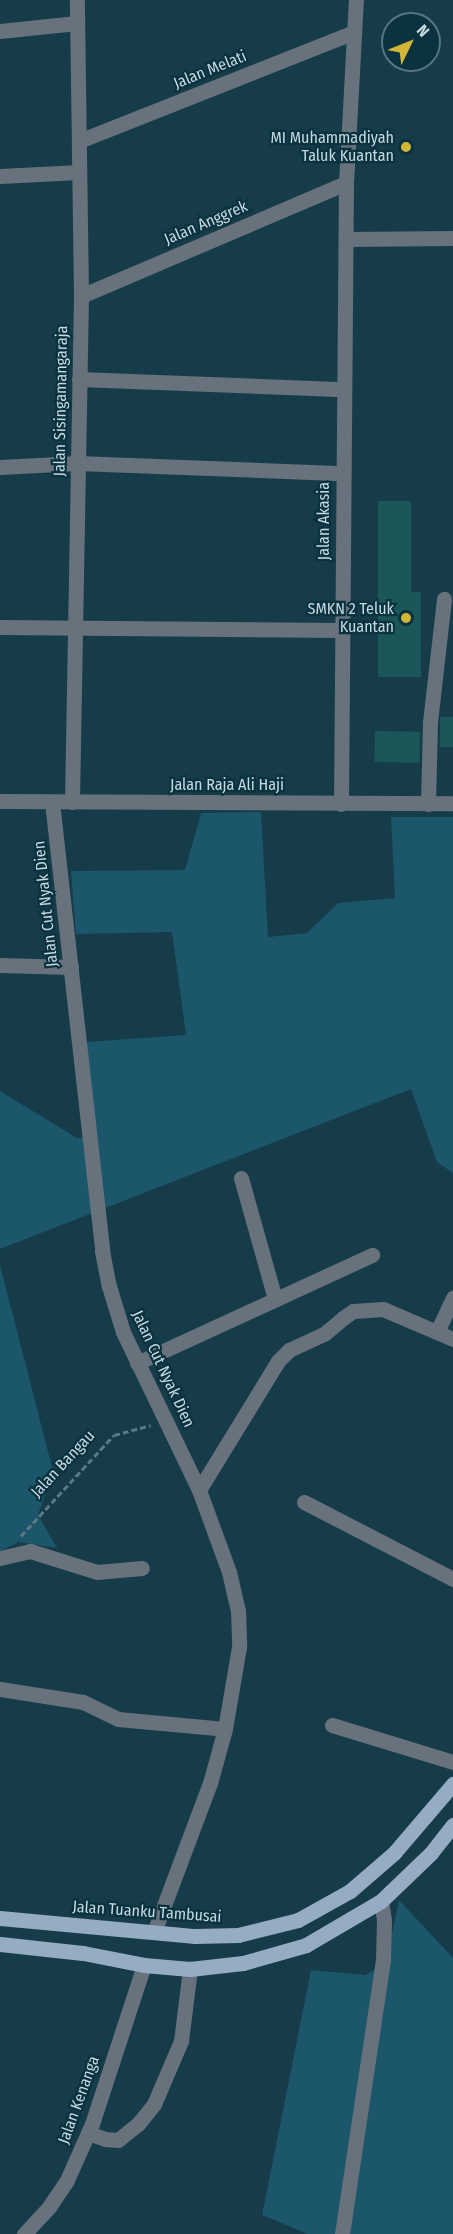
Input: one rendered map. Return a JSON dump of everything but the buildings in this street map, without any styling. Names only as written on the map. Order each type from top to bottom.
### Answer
[{"type":"main road","name":"Jalan Tuanku Tambusai","points":[[5,1919],[195,1936],[238,1935],[298,1920],[350,1891],[394,1853],[453,1784]]},
{"type":"main road","points":[[5,1919],[3,1945],[83,1953],[144,1965],[190,1969],[243,1963],[306,1945],[381,1901],[431,1853],[453,1825]]},
{"type":"main road","points":[[298,1920],[306,1945]]},
{"type":"street","name":"Jalan Sisingamangaraja","points":[[72,802],[81,296],[77,0]]},
{"type":"street","name":"Jalan Akasia","points":[[341,804],[346,183],[356,0]]},
{"type":"street","points":[[0,32],[77,23]]},
{"type":"street","name":"Jalan Melati","points":[[79,141],[354,32]]},
{"type":"street","points":[[0,176],[79,172]]},
{"type":"street","name":"Jalan Anggrek","points":[[81,296],[346,183]]},
{"type":"street","points":[[346,239],[453,238]]},
{"type":"street","points":[[79,379],[344,389]]},
{"type":"street","points":[[0,467],[77,463],[342,473]]},
{"type":"street","points":[[428,804],[430,722],[444,599]]},
{"type":"street","points":[[0,627],[342,630]]},
{"type":"street","name":"Jalan Raja Ali Haji","points":[[0,801],[453,803]]},
{"type":"street","name":"Jalan Cut Nyak Dien","points":[[52,802],[102,1251],[120,1323],[199,1490],[229,1572],[238,1610],[239,1647],[225,1729],[210,1783],[154,1932]]},
{"type":"street","points":[[0,965],[71,966]]},
{"type":"street","points":[[241,1178],[275,1299]]},
{"type":"street","points":[[137,1363],[372,1255]]},
{"type":"street","points":[[437,1332],[453,1297]]},
{"type":"street","points":[[199,1490],[273,1369],[289,1350],[324,1334],[353,1311],[383,1309],[453,1339]]},
{"type":"street","points":[[304,1502],[453,1578]]},
{"type":"street","points":[[1,1557],[30,1551],[97,1572],[142,1568]]},
{"type":"street","points":[[0,1689],[83,1702],[118,1719],[225,1729]]},
{"type":"street","points":[[332,1725],[453,1762]]},
{"type":"street","points":[[342,2234],[383,1961],[384,1920],[381,1901]]},
{"type":"street","name":"Jalan Kenanga","points":[[24,2234],[49,2207],[67,2180],[88,2133],[144,1965]]},
{"type":"street","points":[[88,2133],[105,2139],[118,2140],[138,2124],[154,2104],[181,2041],[190,1969]]},
{"type":"path","name":"Jalan Bangau","points":[[1,1557],[114,1435],[168,1421]]},
{"type":"shaded area","points":[[261,812],[268,937],[307,933],[338,903],[395,898],[391,817],[453,817],[453,1173],[437,1162],[411,1089],[0,1249],[0,1091],[77,1138],[94,1136],[86,1042],[186,1035],[172,932],[76,934],[71,871],[185,870],[201,813]]},
{"type":"shaded area","points":[[0,1265],[53,1471],[38,1515],[57,1548],[19,1542],[0,1551]]},
{"type":"shaded area","points":[[399,1900],[453,1958],[453,2234],[308,2234],[262,2215],[311,1970],[365,1975],[386,1964]]},
{"type":"place","name":"MI Muhammadiyah Taluk Kuantan","points":[[406,147]]},
{"type":"place","name":"SMKN 2 Teluk Kuantan","points":[[406,618]]}]
